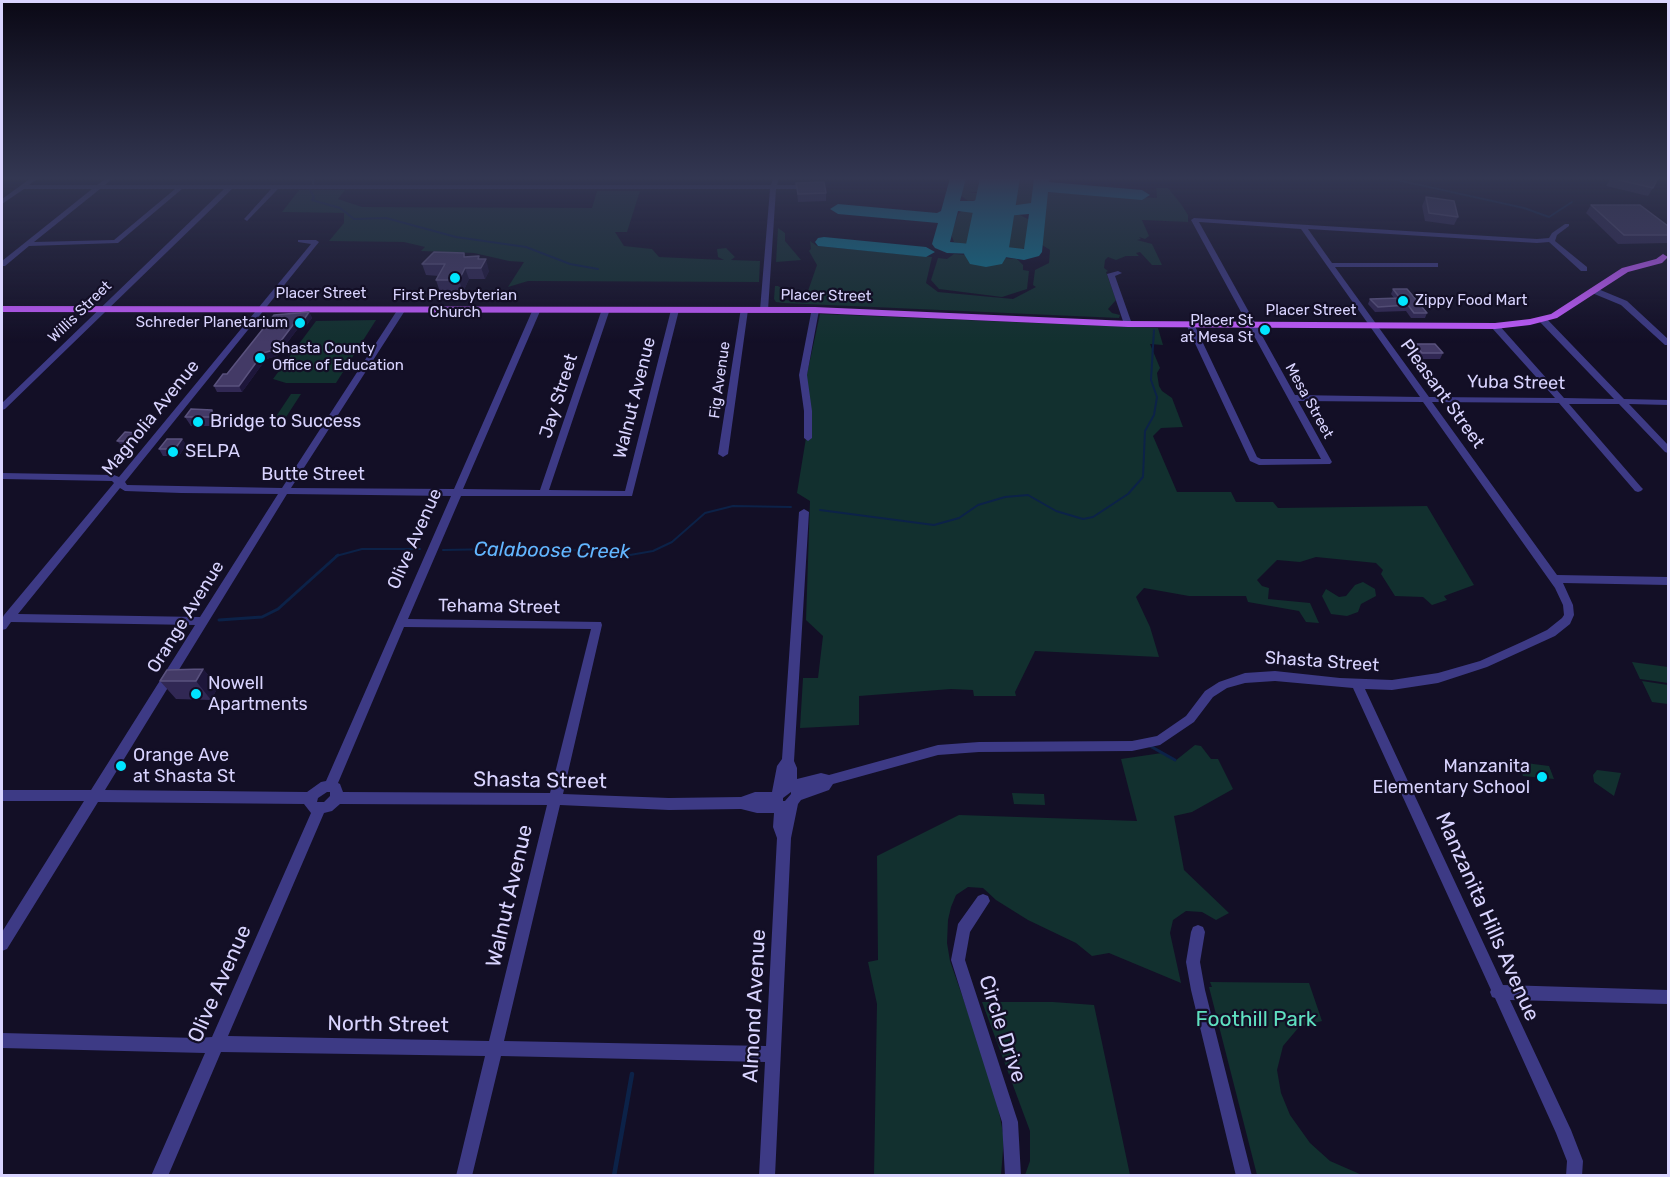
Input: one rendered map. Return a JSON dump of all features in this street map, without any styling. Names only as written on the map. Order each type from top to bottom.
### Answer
[{"type":"main road","name":"Placer Street","points":[[2,309],[815,310],[1128,324],[1495,326],[1542,319],[1564,311],[1634,266],[1659,261],[1666,257]]},
{"type":"street","points":[[2,264],[40,233]]},
{"type":"street","points":[[26,244],[108,244],[118,242],[128,233]]},
{"type":"street","name":"Willis Street","points":[[2,407],[182,233]]},
{"type":"street","points":[[764,310],[770,233]]},
{"type":"street","name":"Mesa Street","points":[[1190,324],[1253,459],[1259,462],[1327,462],[1201,233]]},
{"type":"street","name":"Pleasant Street","points":[[1307,233],[1554,579]]},
{"type":"street","points":[[1416,233],[1550,240],[1584,269]]},
{"type":"street","points":[[1550,240],[1556,233]]},
{"type":"street","name":"Magnolia Avenue","points":[[5,622],[316,242],[300,241]]},
{"type":"street","points":[[1331,265],[1435,266]]},
{"type":"street","points":[[1118,273],[1111,274],[1128,324]]},
{"type":"street","points":[[1595,291],[1626,304],[1668,343]]},
{"type":"street","name":"Orange Avenue","points":[[2,944],[285,491],[402,309]]},
{"type":"street","name":"Olive Avenue","points":[[330,786],[537,309]]},
{"type":"street","name":"Jay Street","points":[[544,492],[606,309]]},
{"type":"street","name":"Walnut Avenue","points":[[629,494],[675,310]]},
{"type":"street","name":"Fig Avenue","points":[[723,454],[744,310]]},
{"type":"street","points":[[808,438],[808,411],[803,375],[815,310]]},
{"type":"street","points":[[1542,319],[1668,450]]},
{"type":"street","points":[[1495,326],[1638,489]]},
{"type":"street","name":"Yuba Street","points":[[1292,398],[1668,402]]},
{"type":"street","name":"Butte Street","points":[[2,476],[113,478],[125,488],[629,494]]},
{"type":"street","name":"Almond Avenue","points":[[767,1176],[784,838],[783,765],[788,761],[804,512]]},
{"type":"street","points":[[1554,579],[1668,581]]},
{"type":"street","name":"Shasta Street","points":[[337,798],[555,799],[669,804],[741,802],[783,799],[825,786],[829,780],[938,750],[1147,743],[1169,736],[1190,720],[1209,693],[1223,685],[1245,678],[1275,676],[1357,684],[1406,684],[1449,675],[1483,664],[1551,633],[1569,615],[1565,597],[1554,579]]},
{"type":"street","points":[[5,622],[205,621]]},
{"type":"street","name":"Tehama Street","points":[[400,623],[597,625]]},
{"type":"street","name":"Walnut Avenue","points":[[464,1176],[597,625]]},
{"type":"street","name":"Manzanita Hills Avenue","points":[[1357,684],[1497,992],[1563,1130],[1575,1172]]},
{"type":"street","points":[[2,795],[95,795],[315,803],[329,806],[337,798],[338,791],[330,786],[319,789],[315,803]]},
{"type":"street","name":"Almond Avenue","points":[[783,799],[780,822],[784,838]]},
{"type":"street","name":"Olive Avenue","points":[[159,1176],[216,1045],[315,803]]},
{"type":"street","name":"Circle Drive","points":[[984,901],[963,929],[958,951],[959,967],[1010,1122],[1013,1176]]},
{"type":"street","points":[[1198,932],[1193,962],[1198,990],[1244,1176]]},
{"type":"street","points":[[1497,992],[1668,997]]},
{"type":"street","name":"North Street","points":[[2,1041],[774,1054]]},
{"type":"green space","points":[[336,233],[616,233],[624,246],[652,249],[659,257],[724,260],[718,257],[717,249],[726,248],[735,257],[731,260],[760,261],[759,282],[528,281],[508,287],[524,262],[474,253],[421,251],[425,247],[404,242],[329,241]]},
{"type":"green space","points":[[778,233],[785,233],[785,241],[801,260],[776,262]]},
{"type":"green space","points":[[974,233],[972,242],[967,245],[954,242],[951,234]]},
{"type":"green space","points":[[1004,233],[1030,233],[1028,246],[1021,250],[1010,250],[1002,245]]},
{"type":"green space","points":[[1040,233],[1148,233],[1149,236],[1145,239],[1139,237],[1141,239],[1137,240],[1152,244],[1162,265],[1152,265],[1140,252],[1136,253],[1139,256],[1126,256],[1116,260],[1108,257],[1105,260],[1104,268],[1108,271],[1106,272],[1116,300],[1108,309],[1120,315],[1119,318],[784,303],[776,302],[774,299],[775,286],[778,286],[781,288],[781,298],[786,300],[803,303],[815,300],[808,291],[817,265],[809,251],[810,241],[817,246],[932,257],[926,283],[938,292],[1013,299],[1036,287],[1033,285],[1035,270],[1049,263],[1050,250],[1039,243]]},
{"type":"green space","points":[[954,254],[1017,259],[1023,265],[1023,270],[1029,271],[1027,289],[1002,297],[939,289],[931,280],[938,258],[947,259]]},
{"type":"green space","points":[[820,314],[1158,328],[1163,345],[1150,344],[1160,368],[1157,373],[1159,386],[1172,398],[1183,427],[1161,428],[1153,436],[1177,492],[1231,492],[1236,502],[1273,502],[1278,508],[1427,506],[1474,585],[1444,596],[1447,600],[1432,605],[1423,597],[1395,596],[1381,574],[1383,570],[1376,563],[1316,557],[1300,562],[1277,560],[1257,580],[1262,586],[1269,588],[1268,599],[1310,603],[1319,623],[1306,622],[1299,611],[1248,602],[1246,596],[1189,596],[1144,588],[1136,597],[1150,627],[1159,657],[1035,651],[1015,692],[1016,696],[974,696],[973,690],[951,689],[859,696],[859,725],[800,728],[803,678],[818,678],[823,636],[806,620],[810,501],[797,493],[806,438],[805,383]]},
{"type":"green space","points":[[376,320],[336,383],[286,383],[273,379],[316,321]]},
{"type":"green space","points":[[291,394],[301,394],[279,428],[269,427]]},
{"type":"green space","points":[[1363,582],[1375,589],[1376,596],[1361,604],[1358,612],[1347,616],[1331,614],[1322,596],[1326,589],[1339,597],[1346,596],[1355,585]]},
{"type":"green space","points":[[1632,662],[1668,667],[1668,683],[1640,679]]},
{"type":"green space","points":[[1642,681],[1668,685],[1668,704],[1652,702]]},
{"type":"green space","points":[[1195,745],[1201,746],[1211,759],[1218,759],[1233,789],[1192,812],[1174,816],[1184,870],[1229,913],[1216,920],[1202,912],[1186,911],[1173,920],[1170,933],[1181,983],[1109,953],[1092,956],[1076,943],[1028,920],[996,900],[983,888],[968,887],[956,895],[951,907],[947,943],[950,961],[990,1075],[1000,1117],[1004,1138],[1001,1175],[874,1175],[877,1004],[868,962],[878,960],[877,856],[959,815],[1137,821],[1121,759],[1162,753],[1175,761]]},
{"type":"green space","points":[[1518,762],[1549,766],[1554,779],[1523,776]]},
{"type":"green space","points":[[1597,770],[1621,773],[1614,796],[1594,782],[1593,775]]},
{"type":"green space","points":[[1012,793],[1044,794],[1045,805],[1014,804]]},
{"type":"green space","name":"Foothill Park","points":[[1210,982],[1309,983],[1322,1021],[1299,1027],[1283,1046],[1277,1070],[1281,1093],[1290,1115],[1310,1143],[1330,1161],[1362,1175],[1257,1175],[1209,987],[1212,987]]},
{"type":"green space","points":[[982,1002],[1053,1002],[1094,1005],[1130,1175],[1025,1175],[1030,1161],[1030,1131]]},
{"type":"building","points":[[1622,233],[1668,233],[1668,235],[1624,235]]},
{"type":"building","points":[[434,252],[464,253],[464,257],[479,256],[478,259],[486,259],[481,268],[465,268],[459,280],[436,280],[445,264],[422,264]]},
{"type":"building","points":[[1393,289],[1407,289],[1427,313],[1414,313],[1408,305],[1378,307],[1370,299],[1400,298]]},
{"type":"building","name":"Shasta County Office of Education","points":[[309,312],[303,321],[296,321],[274,350],[263,353],[239,386],[214,386],[223,374],[227,374],[274,315]]},
{"type":"building","points":[[1414,344],[1435,344],[1443,353],[1422,353]]},
{"type":"building","points":[[191,409],[212,410],[212,417],[185,417]]},
{"type":"building","points":[[125,432],[137,433],[130,441],[117,441]]},
{"type":"building","points":[[167,439],[182,439],[175,449],[159,449]]},
{"type":"building","points":[[203,669],[196,681],[160,681],[167,670]]},
{"type":"waterway","points":[[441,233],[526,247],[570,264],[598,269]]},
{"type":"waterway","name":"Calaboose Creek","points":[[820,510],[934,525],[959,518],[978,505],[1005,497],[1028,495],[1056,511],[1083,519],[1093,517],[1128,494],[1143,477],[1145,431],[1154,415],[1157,397],[1151,380],[1154,330]]},
{"type":"waterway","name":"Calaboose Creek","points":[[443,550],[549,548],[630,555],[653,551],[672,542],[705,513],[733,506],[791,507]]},
{"type":"waterway","name":"Calaboose Creek","points":[[337,556],[362,549],[420,549]]},
{"type":"waterway","name":"Calaboose Creek","points":[[219,620],[262,617],[278,609],[337,556]]},
{"type":"waterway","points":[[1150,746],[1175,760]]},
{"type":"waterway","points":[[614,1176],[632,1074]]},
{"type":"taxiway","points":[[944,233],[941,244],[947,248],[975,249]]},
{"type":"taxiway","points":[[989,241],[991,233]]},
{"type":"taxiway","points":[[998,251],[1024,255],[1033,252],[1035,233]]},
{"type":"taxiway","points":[[824,242],[926,252]]},
{"type":"runway","points":[[986,254],[990,233]]},
{"type":"place","name":"First Presbyterian Church","points":[[455,278]]},
{"type":"place","name":"Zippy Food Mart","points":[[1403,301]]},
{"type":"place","name":"Schreder Planetarium","points":[[300,323]]},
{"type":"place","name":"Placer St at Mesa St","points":[[1265,330]]},
{"type":"place","name":"Shasta County Office of Education","points":[[260,358]]},
{"type":"place","name":"Bridge to Success","points":[[198,422]]},
{"type":"place","name":"SELPA","points":[[173,452]]},
{"type":"place","name":"Nowell Apartments","points":[[196,694]]},
{"type":"place","name":"Orange Ave at Shasta St","points":[[121,766]]},
{"type":"place","name":"Manzanita Elementary School","points":[[1542,777]]}]
